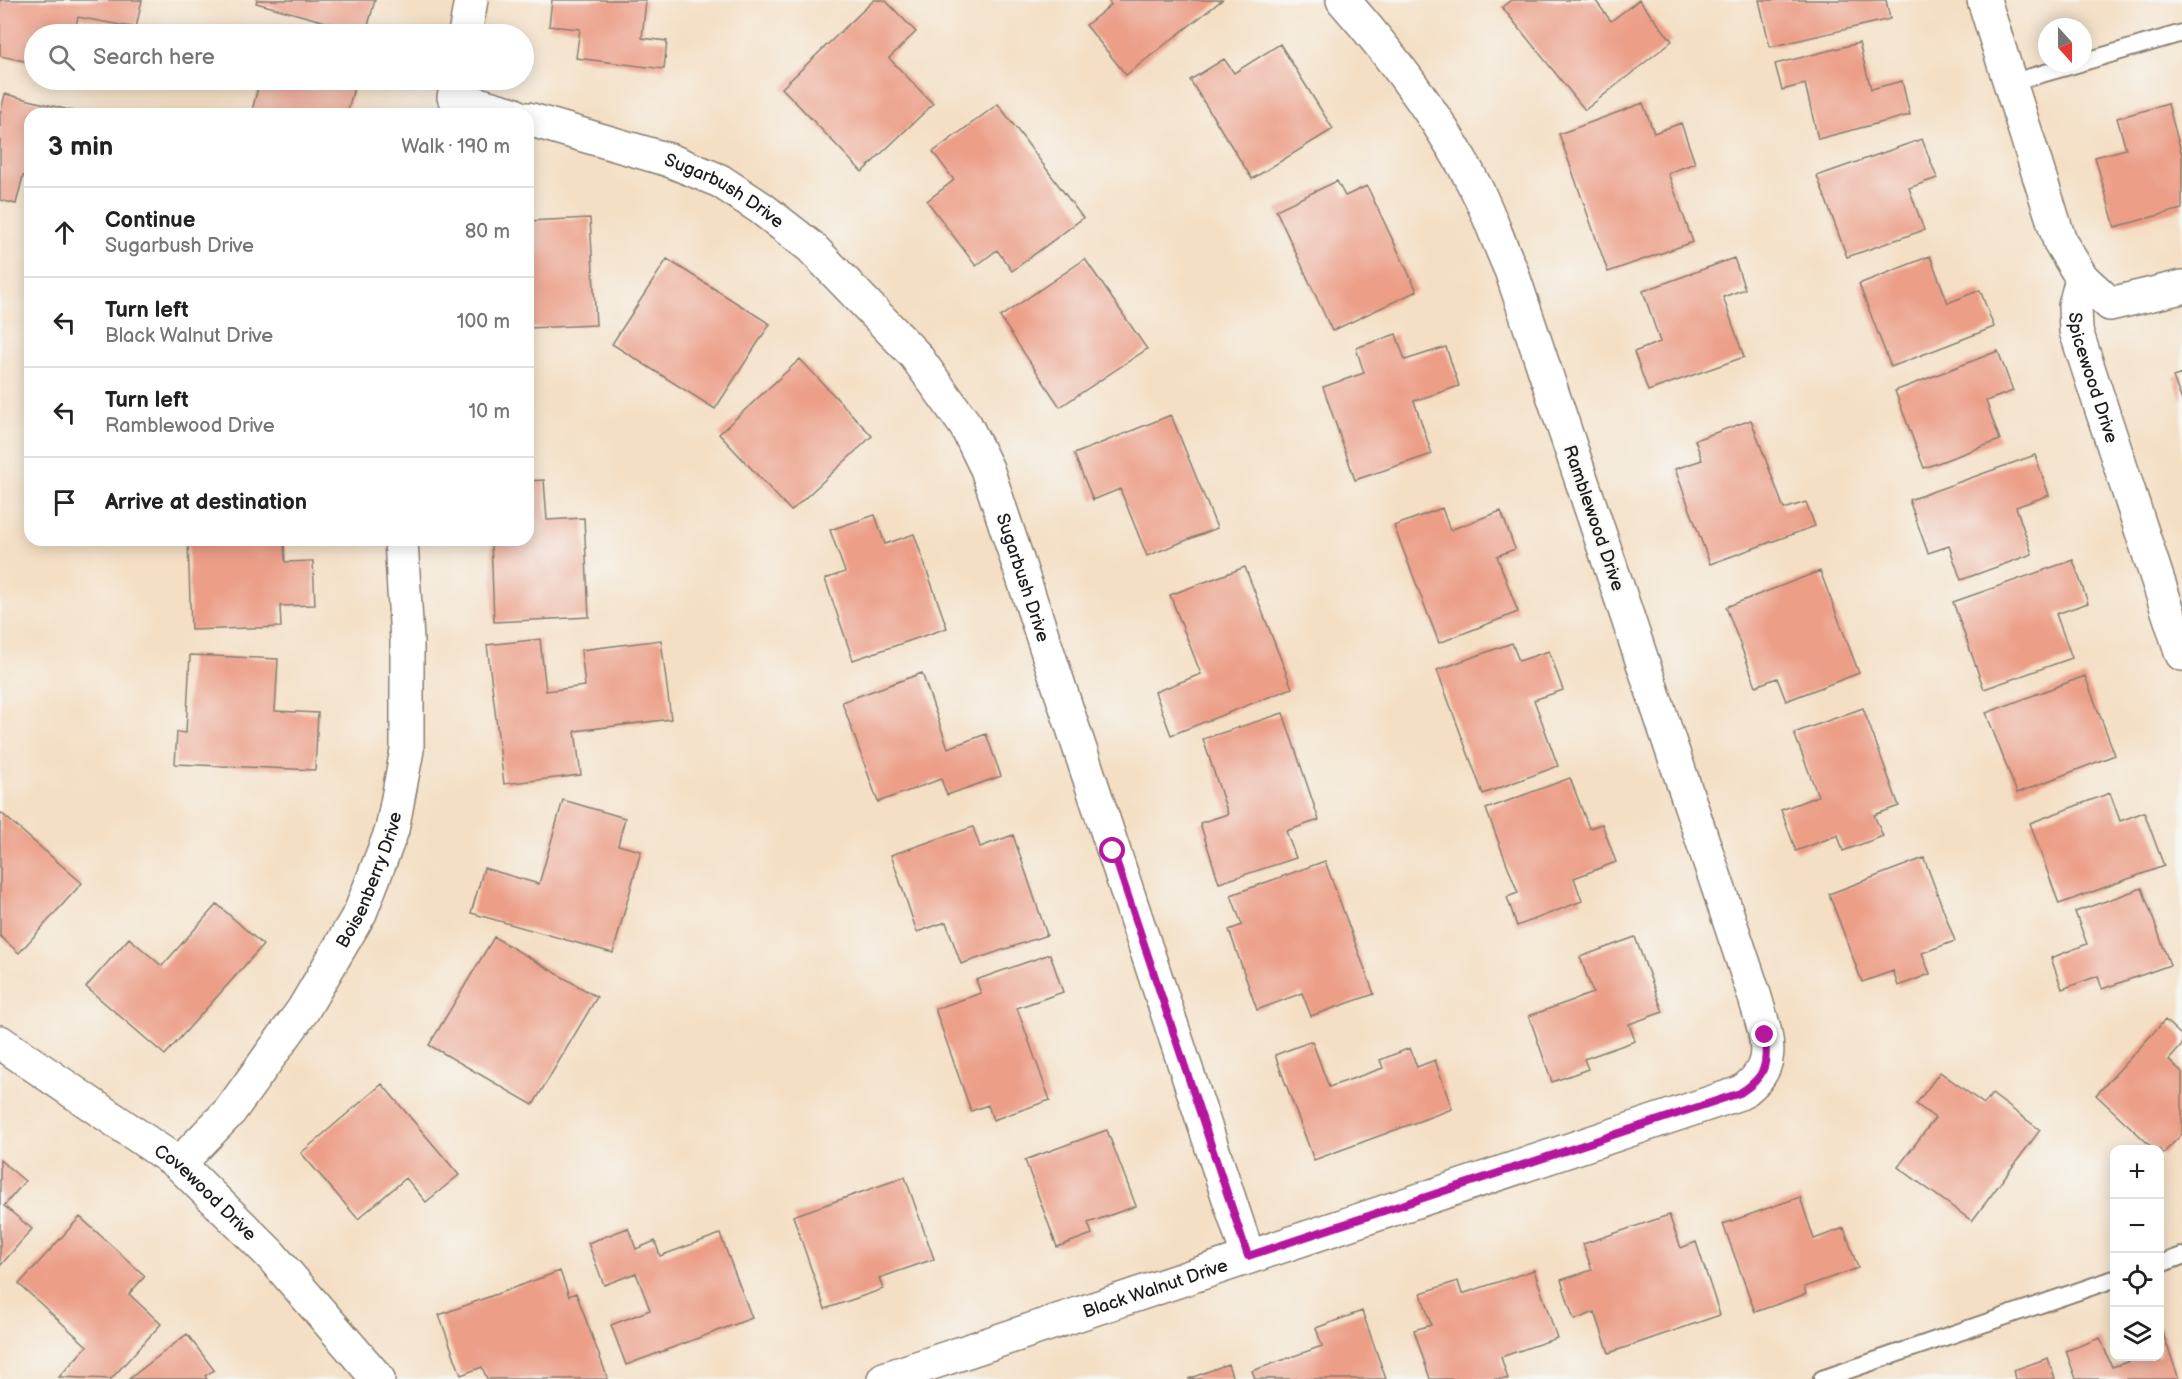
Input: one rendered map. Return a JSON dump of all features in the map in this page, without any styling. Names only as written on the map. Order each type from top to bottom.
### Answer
[{"type":"street","points":[[467,24],[471,0]]},
{"type":"street","name":"Ramblewood Drive","points":[[1343,0],[1406,76],[1449,140],[1477,192],[1511,270],[1754,994],[1765,1035],[1767,1056],[1764,1072]]},
{"type":"street","points":[[1984,0],[2060,242],[2082,278],[2110,304],[2182,287]]},
{"type":"street","points":[[452,97],[491,108]]},
{"type":"street","name":"Sugarbush Drive","points":[[534,121],[669,160],[720,182],[761,208],[811,247],[915,355],[966,426],[987,469],[1248,1256]]},
{"type":"street","name":"Spicewood Drive","points":[[2082,278],[2075,306],[2076,331],[2182,654]]},
{"type":"street","name":"Boisenberry Drive","points":[[179,1164],[230,1111],[303,1010],[360,913],[392,830],[406,750],[407,640],[401,546]]},
{"type":"street","name":"Covewood Drive","points":[[0,1042],[179,1164],[269,1253],[378,1379]]},
{"type":"street","name":"Black Walnut Drive","points":[[884,1379],[1740,1093],[1764,1072]]},
{"type":"lane","points":[[2092,60],[2182,33]]},
{"type":"lane","points":[[2010,84],[2051,72]]},
{"type":"lane","points":[[2164,1263],[2182,1256]]},
{"type":"lane","points":[[1822,1379],[2110,1281]]},
{"type":"building","points":[[0,0],[142,0],[137,24],[115,24],[78,17],[76,24],[24,24],[24,61],[0,56]]},
{"type":"building","points":[[257,0],[375,0],[368,24],[333,24],[256,3]]},
{"type":"building","points":[[552,0],[646,0],[642,38],[667,41],[664,69],[576,58],[580,29],[549,26]]},
{"type":"building","points":[[874,0],[885,0],[916,32],[889,58],[933,104],[862,172],[782,88]]},
{"type":"building","points":[[1108,0],[1222,0],[1126,75],[1086,25],[1111,5]]},
{"type":"building","points":[[1511,0],[1595,0],[1611,21],[1639,0],[1672,41],[1585,110],[1502,7]]},
{"type":"building","points":[[1759,0],[1886,0],[1890,19],[1770,47]]},
{"type":"building","points":[[1859,43],[1871,89],[1902,81],[1910,115],[1818,139],[1805,84],[1782,90],[1775,64]]},
{"type":"building","points":[[1280,44],[1333,129],[1252,179],[1190,80],[1224,59],[1234,73]]},
{"type":"building","points":[[257,90],[353,90],[349,108],[253,108]]},
{"type":"building","points":[[5,94],[61,108],[24,108],[24,176],[16,204],[0,200],[0,115]]},
{"type":"building","points":[[1643,103],[1654,133],[1681,123],[1695,163],[1668,173],[1693,242],[1608,272],[1559,134]]},
{"type":"building","points":[[998,104],[1083,218],[1012,271],[997,250],[976,266],[927,201],[954,180],[933,152]]},
{"type":"building","points":[[2168,104],[2182,155],[2182,209],[2115,227],[2095,157],[2126,149],[2117,118]]},
{"type":"building","points":[[1922,139],[1937,178],[1909,188],[1924,230],[1847,257],[1817,176]]},
{"type":"building","points":[[1337,181],[1345,196],[1367,186],[1417,291],[1332,331],[1276,210]]},
{"type":"building","points":[[590,218],[596,325],[534,328],[534,221]]},
{"type":"building","points":[[1930,256],[1948,303],[1980,290],[1994,327],[1891,367],[1859,284]]},
{"type":"building","points":[[1734,258],[1745,289],[1723,297],[1744,357],[1648,391],[1634,352],[1660,342],[1643,291]]},
{"type":"building","points":[[667,259],[770,324],[715,409],[612,344]]},
{"type":"building","points":[[1085,259],[1147,349],[1060,407],[1000,317]]},
{"type":"building","points":[[1396,334],[1405,360],[1446,347],[1459,386],[1414,401],[1432,454],[1355,480],[1323,387],[1364,373],[1356,348]]},
{"type":"building","points":[[1998,351],[2013,391],[1986,401],[2000,440],[1924,468],[1895,391]]},
{"type":"building","points":[[800,359],[872,436],[791,511],[719,434]]},
{"type":"building","points":[[2182,374],[2182,401],[2173,377]]},
{"type":"building","points":[[1171,415],[1217,528],[1147,556],[1120,489],[1093,500],[1074,454]]},
{"type":"building","points":[[1751,420],[1784,509],[1806,502],[1815,526],[1710,564],[1675,469],[1702,460],[1695,440]]},
{"type":"building","points":[[2035,455],[2049,495],[2016,507],[2032,554],[1961,580],[1949,546],[1928,553],[1909,500]]},
{"type":"building","points":[[544,480],[547,520],[584,518],[589,617],[494,622],[491,546],[534,546],[534,481]]},
{"type":"building","points":[[1442,508],[1450,530],[1501,511],[1515,549],[1497,556],[1518,612],[1439,643],[1394,526]]},
{"type":"building","points":[[875,515],[885,544],[914,534],[947,628],[853,660],[825,579],[845,572],[830,530]]},
{"type":"building","points":[[188,546],[284,546],[285,562],[313,561],[315,605],[280,606],[281,627],[191,630]]},
{"type":"building","points":[[2073,560],[2088,603],[2056,614],[2072,658],[1984,689],[1953,602]]},
{"type":"building","points":[[1245,567],[1292,688],[1171,735],[1155,692],[1201,674],[1170,595]]},
{"type":"building","points":[[1820,571],[1859,673],[1786,701],[1777,678],[1756,686],[1726,607]]},
{"type":"building","points":[[540,639],[546,691],[585,686],[581,650],[661,640],[671,719],[575,731],[581,775],[504,784],[487,645]]},
{"type":"building","points":[[1512,643],[1519,661],[1549,651],[1563,690],[1534,700],[1558,766],[1483,794],[1437,670]]},
{"type":"building","points":[[190,655],[278,659],[275,711],[318,713],[315,770],[175,764],[177,732],[186,733]]},
{"type":"building","points":[[922,673],[948,748],[986,734],[1001,776],[947,795],[941,779],[878,802],[842,702]]},
{"type":"building","points":[[2085,676],[2115,755],[2017,793],[1986,713]]},
{"type":"building","points":[[1863,708],[1899,806],[1874,815],[1883,836],[1843,851],[1838,835],[1796,851],[1781,810],[1818,796],[1794,733]]},
{"type":"building","points":[[1283,713],[1319,820],[1286,831],[1296,858],[1219,883],[1200,823],[1228,814],[1203,739]]},
{"type":"building","points":[[1570,778],[1589,828],[1602,824],[1616,862],[1574,878],[1582,901],[1517,926],[1507,897],[1518,893],[1486,809]]},
{"type":"building","points":[[2110,793],[2120,821],[2144,812],[2164,866],[2059,904],[2030,823]]},
{"type":"building","points":[[563,800],[625,818],[618,845],[641,851],[613,953],[471,913],[484,868],[539,884]]},
{"type":"building","points":[[0,812],[82,883],[19,953],[0,936]]},
{"type":"building","points":[[973,827],[980,847],[1013,835],[1047,935],[961,964],[946,922],[917,932],[891,855]]},
{"type":"building","points":[[1924,858],[1955,941],[1922,953],[1930,974],[1898,986],[1893,971],[1862,982],[1829,894]]},
{"type":"building","points":[[1325,861],[1374,994],[1311,1016],[1302,993],[1257,1010],[1229,930],[1242,925],[1231,895]]},
{"type":"building","points":[[2142,888],[2170,965],[2102,989],[2098,976],[2062,989],[2051,958],[2087,944],[2075,912]]},
{"type":"building","points":[[217,904],[263,945],[165,1055],[86,987],[129,938],[162,966]]},
{"type":"building","points":[[494,937],[597,997],[533,1105],[429,1045]]},
{"type":"building","points":[[1635,937],[1663,1012],[1629,1024],[1635,1041],[1584,1059],[1588,1069],[1552,1082],[1529,1016],[1593,993],[1580,957]]},
{"type":"building","points":[[1050,954],[1063,992],[1017,1008],[1050,1100],[993,1120],[988,1105],[971,1111],[935,1009],[981,993],[976,980]]},
{"type":"building","points":[[2165,1020],[2182,1036],[2182,1045],[2169,1060],[2182,1072],[2182,1134],[2164,1153],[2164,1145],[2150,1145],[2096,1095]]},
{"type":"building","points":[[1312,1041],[1329,1087],[1383,1068],[1380,1060],[1410,1048],[1417,1067],[1435,1060],[1452,1109],[1314,1160],[1275,1055]]},
{"type":"building","points":[[1940,1072],[1984,1104],[1992,1094],[2040,1130],[1972,1221],[1898,1167],[1935,1118],[1916,1104]]},
{"type":"building","points":[[382,1084],[459,1175],[426,1202],[406,1178],[358,1219],[301,1153]]},
{"type":"building","points":[[1107,1130],[1136,1206],[1088,1223],[1092,1234],[1057,1247],[1025,1160]]},
{"type":"building","points":[[0,1160],[25,1181],[4,1206],[32,1229],[0,1266]]},
{"type":"building","points":[[905,1177],[934,1259],[879,1278],[883,1289],[825,1309],[793,1216]]},
{"type":"building","points":[[1800,1197],[1814,1239],[1844,1228],[1858,1268],[1804,1287],[1806,1294],[1755,1312],[1723,1224]]},
{"type":"building","points":[[1669,1215],[1681,1248],[1696,1242],[1720,1315],[1609,1353],[1595,1312],[1574,1320],[1561,1280],[1592,1270],[1583,1244]]},
{"type":"building","points":[[80,1217],[145,1276],[129,1294],[161,1324],[111,1379],[59,1377],[87,1346],[19,1284]]},
{"type":"building","points":[[628,1228],[636,1249],[655,1241],[660,1256],[720,1234],[752,1318],[626,1365],[611,1325],[650,1310],[636,1273],[604,1285],[588,1243]]},
{"type":"building","points":[[1534,1270],[1557,1338],[1501,1357],[1508,1379],[1430,1379],[1414,1330],[1431,1325],[1421,1293],[1458,1281],[1462,1294]]},
{"type":"building","points":[[560,1271],[569,1296],[576,1293],[608,1379],[487,1379],[482,1367],[461,1375],[439,1315]]},
{"type":"building","points":[[1362,1311],[1386,1379],[1255,1379],[1252,1371],[1322,1346],[1316,1328]]},
{"type":"building","points":[[187,1334],[214,1370],[205,1376],[207,1379],[129,1379]]},
{"type":"building","points":[[2164,1336],[2179,1379],[2076,1379],[2066,1351],[2100,1338],[2112,1367],[2130,1361],[2164,1361]]},
{"type":"building","points":[[2048,1358],[2055,1379],[2016,1379],[2014,1370]]},
{"type":"building","points":[[1228,1364],[1233,1379],[1188,1379]]},
{"type":"route","points":[[1113,851],[1248,1256],[1740,1093],[1753,1085],[1764,1072],[1767,1056],[1765,1035]]}]
